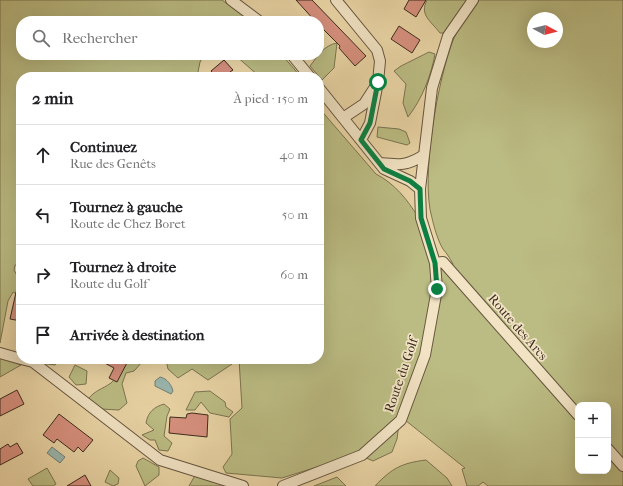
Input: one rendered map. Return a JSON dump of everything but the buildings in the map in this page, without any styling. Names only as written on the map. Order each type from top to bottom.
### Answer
[{"type":"street","points":[[231,0],[252,16]]},
{"type":"street","points":[[336,0],[377,50],[380,61],[378,82],[370,123],[361,140]]},
{"type":"street","name":"Route du Golf","points":[[283,486],[362,455],[401,420],[425,355],[437,289],[435,263],[421,218],[420,189],[432,88],[448,36],[473,0]]},
{"type":"street","points":[[296,60],[306,72]]},
{"type":"street","points":[[343,118],[364,104],[378,82]]},
{"type":"street","points":[[324,94],[384,169],[410,181],[420,189]]},
{"type":"street","points":[[380,163],[398,165],[411,164],[424,155]]},
{"type":"street","name":"Route des Arcs","points":[[435,263],[444,262],[575,412]]},
{"type":"street","points":[[0,353],[16,358]]},
{"type":"street","points":[[36,364],[160,460],[243,486]]},
{"type":"street","points":[[611,452],[623,466]]},
{"type":"green space","points":[[0,0],[222,0],[243,16],[16,16],[16,60],[201,60],[198,72],[16,72],[16,265],[14,270],[16,274],[16,294],[13,292],[8,301],[0,343]]},
{"type":"green space","points":[[427,0],[469,0],[446,33],[440,33],[425,14],[424,10]]},
{"type":"green space","points":[[479,0],[623,0],[623,462],[611,448],[611,402],[575,402],[575,474],[611,474],[611,456],[623,470],[623,486],[488,486],[483,482],[478,486],[467,486],[462,469],[465,468],[400,416],[397,439],[392,452],[373,461],[358,454],[282,478],[226,473],[223,467],[232,454],[230,419],[242,408],[239,364],[324,364],[324,114],[376,174],[389,182],[410,204],[426,231],[447,273],[453,264],[439,242],[435,230],[429,200],[428,178],[432,128],[437,102],[448,55],[456,33]]},
{"type":"green space","points":[[337,43],[334,68],[324,78],[324,72],[315,72],[310,66],[314,60],[324,60],[324,50],[332,44]]},
{"type":"green space","points":[[429,52],[435,54],[431,71],[422,95],[408,117],[403,103],[406,84],[394,71]]},
{"type":"green space","points":[[241,60],[286,60],[297,72],[254,72]]},
{"type":"green space","points":[[378,127],[399,129],[406,132],[410,143],[407,145],[377,137]]},
{"type":"green space","points":[[0,356],[21,365],[0,377]]},
{"type":"green space","points":[[124,364],[140,364],[134,371],[126,373],[122,384],[127,403],[119,410],[101,409],[88,399],[94,393],[111,383]]},
{"type":"green space","points":[[167,364],[232,364],[208,380],[192,369],[178,378],[168,369]]},
{"type":"green space","points":[[75,365],[87,371],[86,384],[76,385],[69,377]]},
{"type":"green space","points":[[210,391],[225,402],[226,407],[233,412],[229,417],[210,413],[201,402],[195,410],[186,410],[195,392]]},
{"type":"green space","points":[[164,404],[170,409],[167,416],[164,436],[172,443],[168,451],[159,450],[155,440],[150,440],[142,435],[154,430],[146,423],[148,416],[152,410]]},
{"type":"green space","points":[[143,458],[159,467],[159,475],[145,486],[136,466],[138,461]]},
{"type":"green space","points":[[426,460],[447,478],[452,486],[375,486],[398,467]]},
{"type":"green space","points":[[47,468],[56,484],[53,486],[33,486],[28,479]]},
{"type":"green space","points":[[110,470],[119,478],[118,484],[113,486],[105,482]]},
{"type":"green space","points":[[197,472],[243,486],[189,486]]},
{"type":"green space","points":[[337,477],[346,486],[314,486]]},
{"type":"water","points":[[160,377],[165,379],[170,385],[173,391],[171,394],[155,386],[155,381]]},
{"type":"water","points":[[52,447],[65,457],[60,463],[47,453]]},
{"type":"route","points":[[378,82],[370,123],[361,140],[384,169],[410,181],[420,189],[421,218],[435,263],[437,289]]}]
